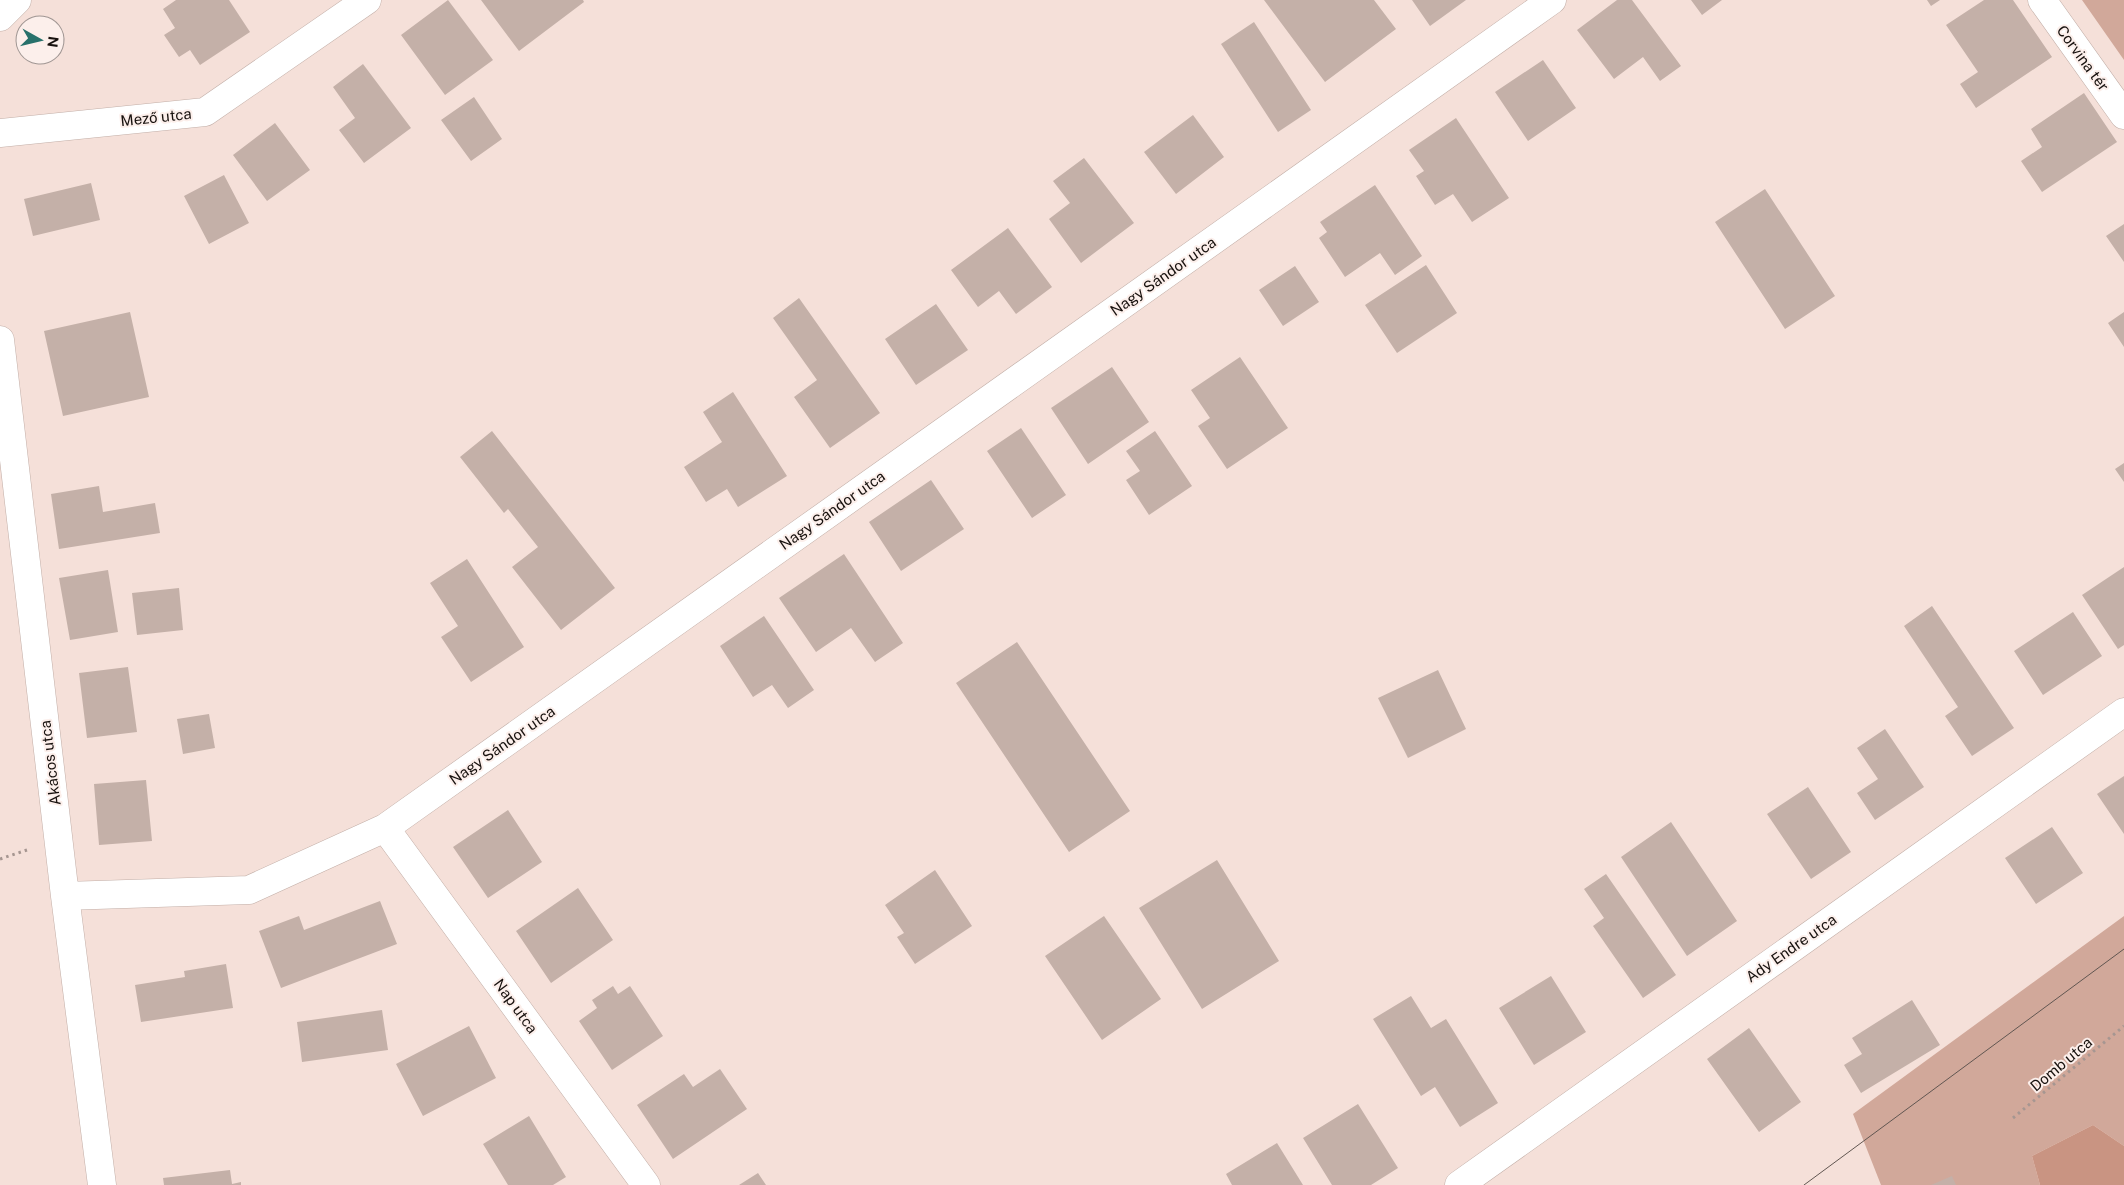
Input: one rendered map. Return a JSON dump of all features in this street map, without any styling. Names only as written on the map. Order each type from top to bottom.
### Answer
[{"type":"street","points":[[0,17],[17,0]]},
{"type":"street","name":"Mező utca","points":[[0,133],[205,112],[367,0]]},
{"type":"street","name":"Nagy Sándor utca","points":[[65,896],[249,890],[385,828],[1552,0]]},
{"type":"street","name":"Corvina tér","points":[[2042,0],[2124,115]]},
{"type":"street","name":"Akácos utca","points":[[0,340],[65,896],[102,1185]]},
{"type":"street","name":"Ady Endre utca","points":[[1459,1185],[2124,712]]},
{"type":"street","name":"Nap utca","points":[[385,828],[646,1185]]},
{"type":"path","name":"Domb utca","points":[[2013,1118],[2124,1026]]},
{"type":"shaded area","points":[[2082,0],[2124,0],[2124,60]]},
{"type":"shaded area","points":[[2124,916],[2124,1146],[2093,1125],[2032,1156],[2040,1185],[1881,1185],[1853,1114]]},
{"type":"shaded area","points":[[2093,1125],[2124,1146],[2124,1185],[2040,1185],[2032,1156]]},
{"type":"building","points":[[176,0],[229,0],[250,32],[200,65],[190,50],[179,57],[164,35],[175,28],[163,9]]},
{"type":"building","points":[[448,0],[493,60],[445,95],[401,35]]},
{"type":"building","points":[[481,0],[583,0],[584,2],[519,51]]},
{"type":"building","points":[[1264,0],[1374,0],[1396,29],[1325,82]]},
{"type":"building","points":[[1412,0],[1466,0],[1430,26]]},
{"type":"building","points":[[1617,0],[1632,0],[1681,66],[1660,81],[1643,57],[1614,79],[1577,30]]},
{"type":"building","points":[[1691,0],[1722,0],[1702,15]]},
{"type":"building","points":[[1927,0],[1940,0],[1931,6]]},
{"type":"building","points":[[1984,0],[2013,0],[2052,57],[1976,108],[1960,84],[1978,72],[1946,25]]},
{"type":"building","points":[[1254,22],[1311,110],[1278,132],[1221,44]]},
{"type":"building","points":[[1543,60],[1576,108],[1528,141],[1495,92]]},
{"type":"building","points":[[363,64],[411,128],[364,163],[339,130],[355,118],[333,87]]},
{"type":"building","points":[[2084,93],[2117,142],[2042,192],[2021,161],[2042,147],[2031,129]]},
{"type":"building","points":[[474,97],[502,139],[471,161],[441,120]]},
{"type":"building","points":[[1193,115],[1224,157],[1176,194],[1144,152]]},
{"type":"building","points":[[1456,118],[1509,198],[1472,222],[1453,194],[1435,205],[1416,176],[1424,171],[1409,150]]},
{"type":"building","points":[[275,123],[310,170],[267,201],[233,155]]},
{"type":"building","points":[[1084,158],[1134,223],[1081,263],[1049,219],[1070,203],[1053,181]]},
{"type":"building","points":[[224,175],[249,223],[209,244],[184,196]]},
{"type":"building","points":[[91,183],[100,220],[33,236],[24,199]]},
{"type":"building","points":[[1375,185],[1422,256],[1395,275],[1380,253],[1345,277],[1319,238],[1327,232],[1320,222]]},
{"type":"building","points":[[1765,189],[1835,296],[1785,329],[1715,222]]},
{"type":"building","points":[[2124,224],[2124,262],[2106,236]]},
{"type":"building","points":[[1008,228],[1052,287],[1016,314],[999,291],[978,307],[951,270]]},
{"type":"building","points":[[1426,265],[1457,313],[1397,353],[1365,305]]},
{"type":"building","points":[[1295,266],[1319,302],[1283,326],[1259,290]]},
{"type":"building","points":[[799,298],[880,413],[830,448],[794,397],[817,380],[773,318]]},
{"type":"building","points":[[936,304],[968,350],[916,385],[885,339]]},
{"type":"building","points":[[130,312],[149,397],[63,416],[44,331]]},
{"type":"building","points":[[2124,312],[2124,347],[2108,323]]},
{"type":"building","points":[[1240,357],[1288,428],[1227,469],[1198,426],[1210,418],[1191,390]]},
{"type":"building","points":[[1112,367],[1149,422],[1088,464],[1051,408]]},
{"type":"building","points":[[733,392],[787,476],[738,507],[727,489],[706,502],[684,467],[722,442],[703,412]]},
{"type":"building","points":[[1021,428],[1066,495],[1032,518],[987,451]]},
{"type":"building","points":[[492,431],[615,588],[561,630],[512,567],[538,547],[508,509],[504,513],[460,457]]},
{"type":"building","points":[[1155,431],[1192,486],[1149,515],[1126,480],[1140,471],[1126,451]]},
{"type":"building","points":[[2124,463],[2124,482],[2115,469]]},
{"type":"building","points":[[931,480],[964,529],[901,571],[869,522]]},
{"type":"building","points":[[99,486],[103,512],[155,503],[160,533],[59,549],[51,494]]},
{"type":"building","points":[[844,554],[903,643],[875,662],[851,628],[816,652],[779,598]]},
{"type":"building","points":[[467,559],[524,647],[471,682],[441,637],[458,626],[430,583]]},
{"type":"building","points":[[2124,567],[2124,645],[2118,649],[2082,595]]},
{"type":"building","points":[[108,570],[118,632],[70,640],[59,578]]},
{"type":"building","points":[[179,588],[183,630],[137,635],[132,593]]},
{"type":"building","points":[[1932,606],[2014,728],[1972,756],[1945,716],[1958,707],[1904,626]]},
{"type":"building","points":[[2073,612],[2102,656],[2043,695],[2014,651]]},
{"type":"building","points":[[764,616],[814,690],[788,708],[772,685],[753,697],[720,646]]},
{"type":"building","points":[[1017,642],[1130,811],[1069,852],[956,683]]},
{"type":"building","points":[[128,667],[137,732],[87,738],[79,673]]},
{"type":"building","points":[[1438,670],[1466,729],[1408,758],[1378,698]]},
{"type":"building","points":[[209,714],[215,748],[183,754],[177,719]]},
{"type":"building","points":[[1885,729],[1924,787],[1875,820],[1857,793],[1878,779],[1857,748]]},
{"type":"building","points":[[2124,776],[2124,834],[2097,794]]},
{"type":"building","points":[[146,780],[152,841],[99,845],[94,784]]},
{"type":"building","points":[[1808,787],[1851,852],[1811,879],[1767,814]]},
{"type":"building","points":[[508,810],[542,862],[488,898],[453,847]]},
{"type":"building","points":[[1671,822],[1737,921],[1687,956],[1621,857]]},
{"type":"building","points":[[2052,827],[2083,873],[2036,904],[2005,858]]},
{"type":"building","points":[[1217,860],[1279,961],[1202,1009],[1139,908]]},
{"type":"building","points":[[935,870],[972,926],[915,964],[897,937],[904,933],[885,905]]},
{"type":"building","points":[[1606,874],[1676,975],[1643,998],[1593,926],[1604,918],[1584,889]]},
{"type":"building","points":[[578,888],[613,940],[551,983],[516,931]]},
{"type":"building","points":[[380,901],[397,944],[281,988],[259,931],[299,916],[304,930]]},
{"type":"building","points":[[1104,916],[1161,999],[1102,1040],[1045,956]]},
{"type":"building","points":[[226,964],[233,1008],[141,1022],[135,985],[185,977],[184,971]]},
{"type":"building","points":[[1551,976],[1586,1032],[1534,1065],[1499,1008]]},
{"type":"building","points":[[613,986],[618,994],[630,986],[663,1036],[612,1070],[579,1021],[597,1008],[592,1000]]},
{"type":"building","points":[[1411,996],[1431,1028],[1446,1019],[1498,1103],[1460,1127],[1435,1087],[1421,1096],[1373,1019]]},
{"type":"building","points":[[1912,1000],[1940,1045],[1861,1093],[1844,1065],[1862,1054],[1852,1038]]},
{"type":"building","points":[[382,1010],[388,1050],[302,1062],[297,1022]]},
{"type":"building","points":[[469,1026],[496,1078],[423,1116],[396,1064]]},
{"type":"building","points":[[1749,1028],[1801,1102],[1759,1132],[1707,1059]]},
{"type":"building","points":[[720,1069],[747,1109],[673,1159],[637,1105],[684,1074],[693,1087]]},
{"type":"building","points":[[1358,1104],[1398,1168],[1371,1185],[1332,1185],[1303,1138]]},
{"type":"building","points":[[529,1116],[566,1177],[553,1185],[508,1185],[483,1144]]},
{"type":"building","points":[[1277,1143],[1303,1185],[1232,1185],[1226,1174]]},
{"type":"building","points":[[230,1170],[232,1184],[241,1182],[241,1185],[164,1185],[163,1178]]},
{"type":"building","points":[[758,1173],[766,1185],[739,1185]]},
{"type":"building","points":[[1952,1176],[1956,1185],[1931,1185]]},
{"type":"tram line","points":[[1804,1185],[2124,949]]}]
